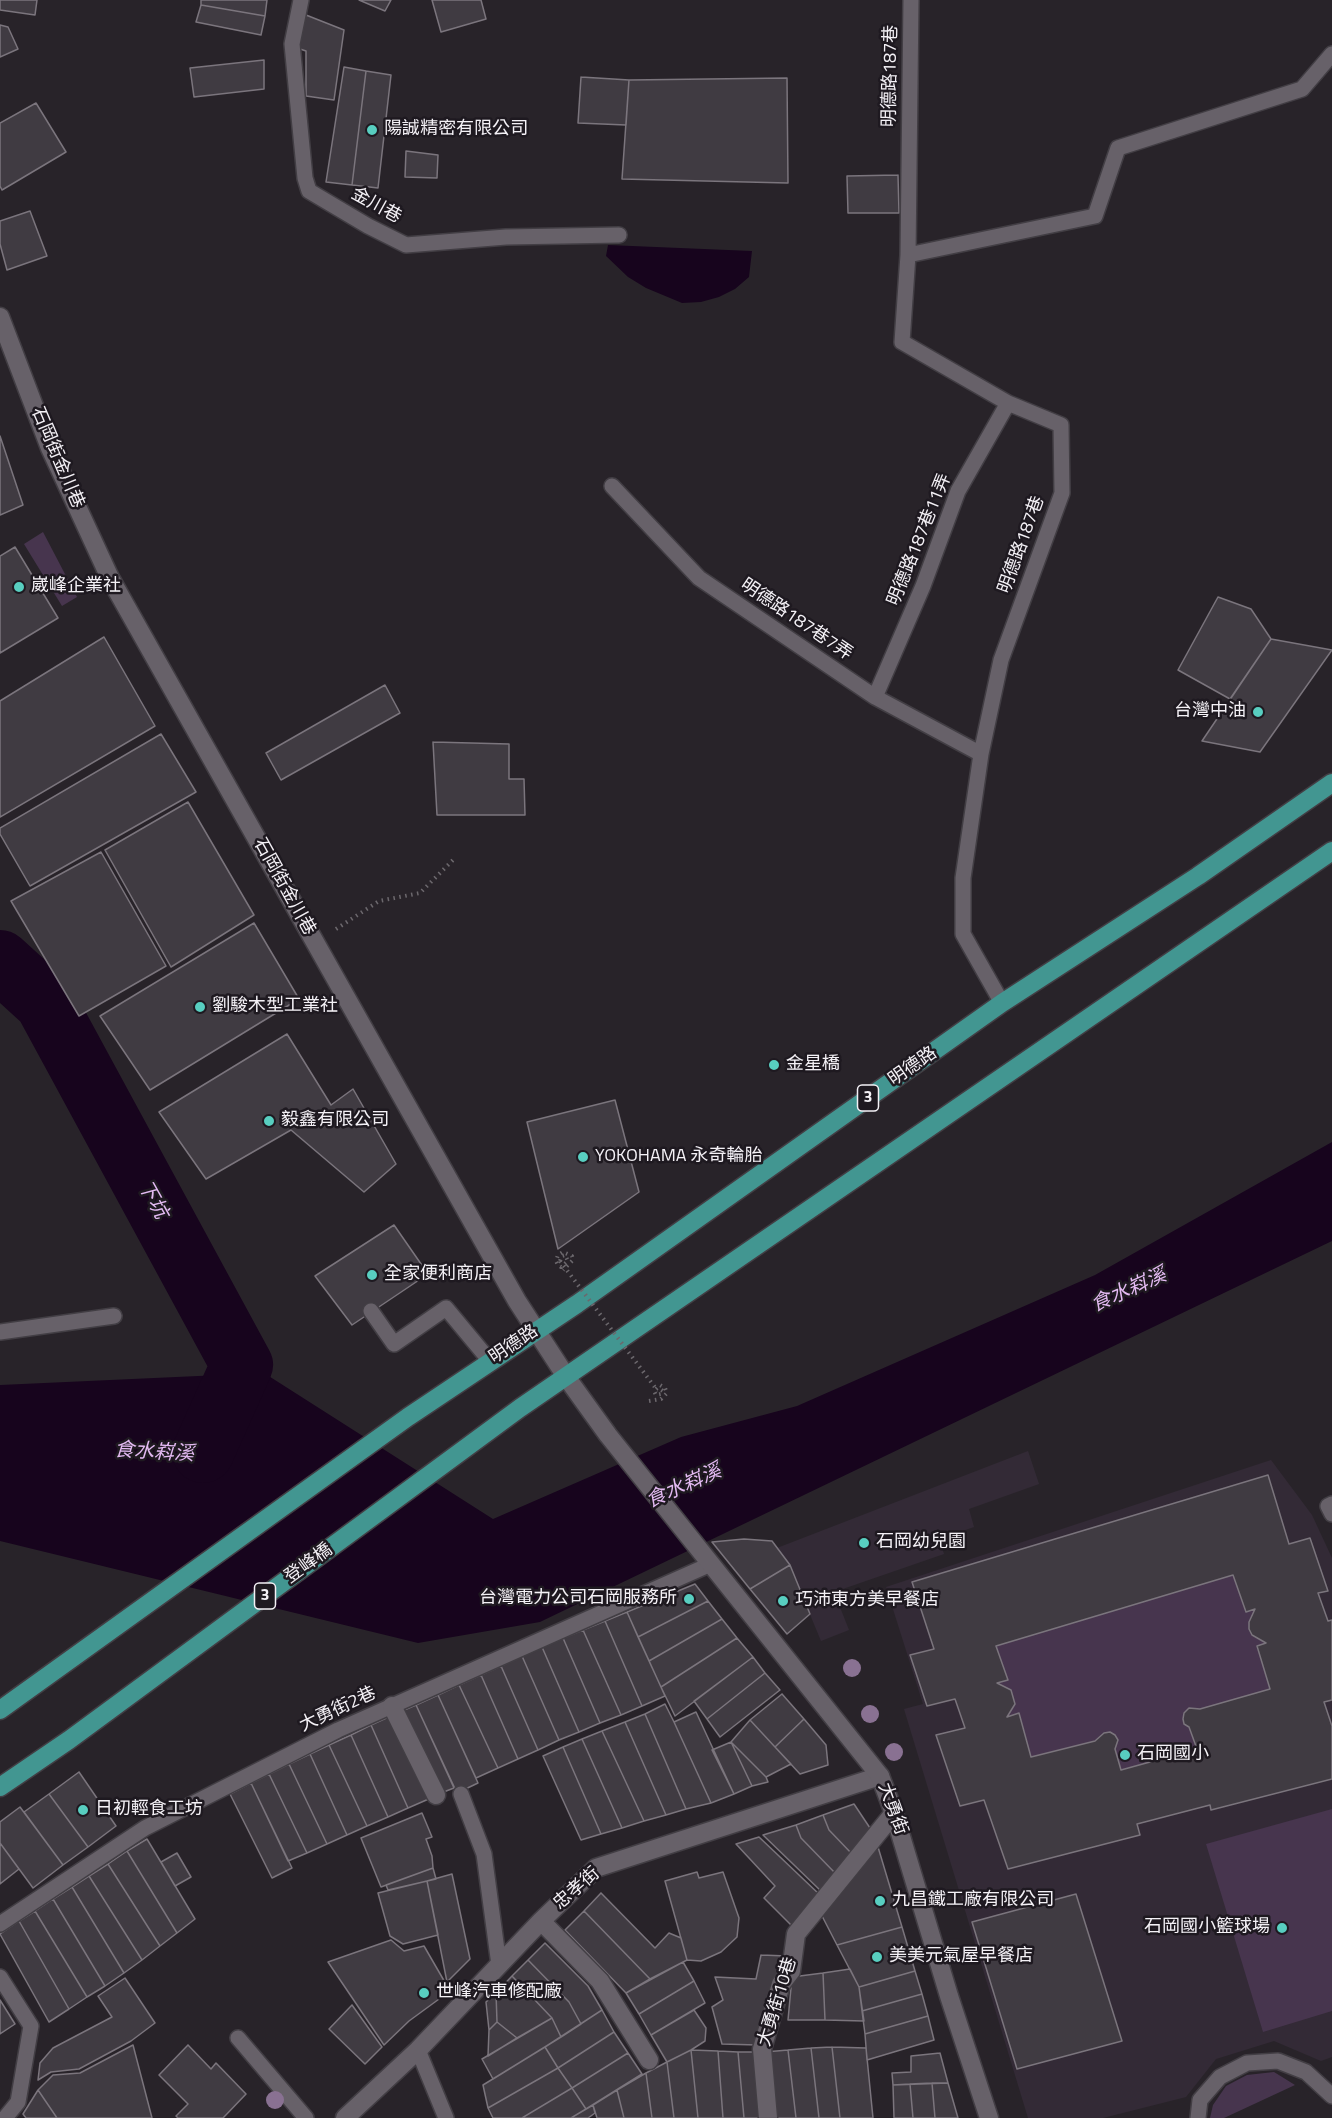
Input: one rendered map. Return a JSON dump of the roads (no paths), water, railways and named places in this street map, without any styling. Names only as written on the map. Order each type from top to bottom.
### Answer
[{"type":"main road","name":"明德路","points":[[0,1710],[408,1417],[577,1304],[1002,1003],[1198,876],[1332,783]]},
{"type":"main road","name":"3","points":[[567,1378],[1332,851]]},
{"type":"main road","name":"登峰橋","points":[[0,1786],[69,1740],[520,1408],[567,1378]]},
{"type":"street","name":"石岡街金川巷","points":[[0,317],[50,447],[110,578],[535,1331],[608,1435],[705,1557]]},
{"type":"street","name":"大勇街","points":[[705,1557],[880,1776],[894,1813],[949,1996],[989,2118]]},
{"type":"street","points":[[392,1706],[436,1795]]},
{"type":"street","name":"忠孝街","points":[[345,2118],[418,2050],[541,1921],[596,1868],[880,1776]]},
{"type":"street","name":"大勇街10巷","points":[[768,2118],[762,2049],[781,1984],[791,1971],[796,1934],[894,1813]]},
{"type":"street","points":[[541,1921],[600,1982],[649,2060]]},
{"type":"lane","name":"金川巷","points":[[301,0],[292,44],[305,178],[309,191],[368,226],[406,245],[506,237],[619,235]]},
{"type":"lane","name":"明德路187巷","points":[[911,0],[908,255],[902,342],[1008,402],[1060,425],[1062,493],[1001,660],[981,754],[963,878],[963,934],[1002,1003]]},
{"type":"lane","points":[[908,255],[1095,216],[1118,148],[1302,89],[1332,54]]},
{"type":"lane","name":"明德路187巷11弄","points":[[875,697],[923,586],[958,491],[1008,402]]},
{"type":"lane","name":"明德路187巷7弄","points":[[612,486],[699,578],[875,697],[981,754]]},
{"type":"lane","points":[[371,1311],[394,1344],[446,1308],[490,1361]]},
{"type":"lane","points":[[0,1332],[114,1316]]},
{"type":"lane","points":[[1332,1504],[1328,1506],[1332,1514]]},
{"type":"lane","name":"大勇街2巷","points":[[0,1924],[145,1828],[338,1730],[705,1557]]},
{"type":"lane","points":[[461,1794],[484,1854],[499,1965]]},
{"type":"lane","points":[[0,1977],[31,2026],[18,2102],[5,2118]]},
{"type":"lane","points":[[238,2038],[306,2118]]},
{"type":"lane","points":[[418,2050],[446,2118]]},
{"type":"lane","points":[[1198,2118],[1200,2100],[1220,2077],[1247,2063],[1278,2061],[1306,2072],[1332,2096]]},
{"type":"water","points":[[608,245],[752,251],[749,277],[735,289],[719,297],[701,302],[682,303],[646,288],[628,277],[606,256]]},
{"type":"water","name":"食水嵙溪","points":[[1332,1142],[1332,1241],[540,1622],[418,1643],[0,1541],[0,1385],[264,1373],[493,1519],[681,1437],[797,1406],[1095,1275]]},
{"type":"waterway","name":"下坑","points":[[0,961],[45,1002],[242,1365],[203,1452]]},
{"type":"place","name":"陽誠精密有限公司","points":[[372,130]]},
{"type":"place","name":"崴峰企業社","points":[[19,587]]},
{"type":"place","name":"台灣中油","points":[[1258,712]]},
{"type":"place","name":"劉駿木型工業社","points":[[200,1007]]},
{"type":"place","name":"金星橋","points":[[774,1065]]},
{"type":"place","name":"毅鑫有限公司","points":[[269,1121]]},
{"type":"place","name":"YOKOHAMA 永奇輪胎","points":[[583,1157]]},
{"type":"place","name":"全家便利商店","points":[[372,1275]]},
{"type":"place","name":"石岡幼兒園","points":[[864,1543]]},
{"type":"place","name":"台灣電力公司石岡服務所","points":[[689,1599]]},
{"type":"place","name":"巧沛東方美早餐店","points":[[783,1601]]},
{"type":"place","name":"石岡國小","points":[[1125,1755]]},
{"type":"place","name":"日初輕食工坊","points":[[83,1810]]},
{"type":"place","name":"九昌鐵工廠有限公司","points":[[880,1901]]},
{"type":"place","name":"石岡國小籃球場","points":[[1282,1928]]},
{"type":"place","name":"美美元氣屋早餐店","points":[[877,1957]]},
{"type":"place","name":"世峰汽車修配廠","points":[[424,1993]]}]
